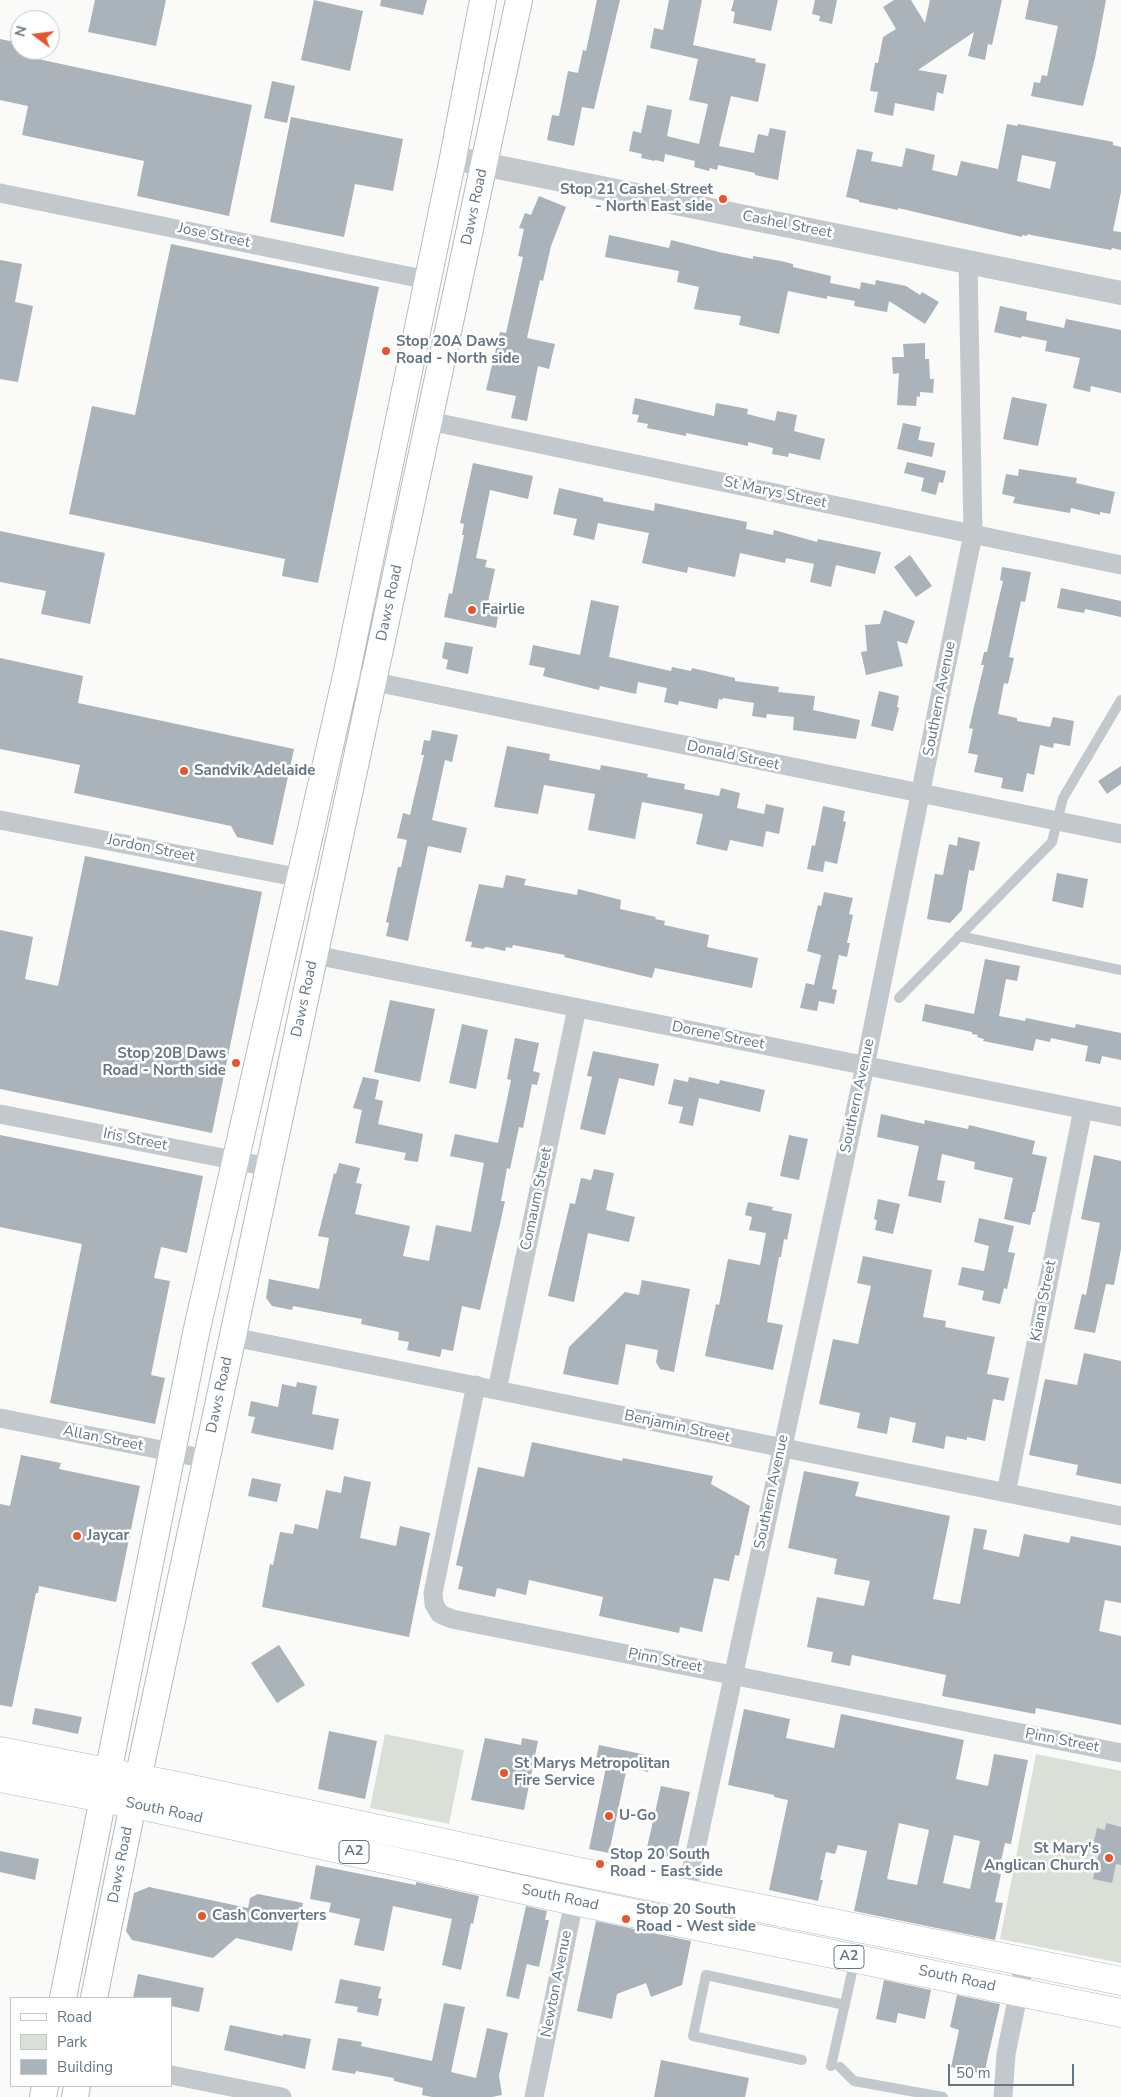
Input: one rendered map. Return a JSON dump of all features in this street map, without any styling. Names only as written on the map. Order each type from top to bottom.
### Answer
[{"type":"highway","name":"South Road","points":[[0,1751],[104,1785],[574,1901],[1121,2013]]},
{"type":"highway","name":"South Road","points":[[0,1778],[63,1790],[104,1785]]},
{"type":"highway","name":"South Road","points":[[136,1792],[173,1785],[580,1872],[1121,1981]]},
{"type":"main road","name":"Daws Road","points":[[63,1997],[104,1785],[196,1333],[346,676],[428,280],[483,0]]},
{"type":"main road","name":"Daws Road","points":[[94,1997],[151,1720],[518,0]]},
{"type":"main road","points":[[151,1720],[149,1741],[154,1757],[173,1785]]},
{"type":"main road","points":[[63,1790],[80,1808],[89,1866]]},
{"type":"street","name":"Cashel Street","points":[[452,158],[1121,293]]},
{"type":"street","name":"Jose Street","points":[[0,193],[428,280]]},
{"type":"street","name":"Southern Avenue","points":[[680,1923],[732,1675],[865,1066],[973,534],[968,262]]},
{"type":"street","name":"St Marys Street","points":[[429,421],[1121,565]]},
{"type":"street","name":"Donald Street","points":[[346,676],[1121,834]]},
{"type":"street","name":"Jordon Street","points":[[0,820],[301,878]]},
{"type":"street","name":"Dorene Street","points":[[315,955],[1121,1117]]},
{"type":"street","name":"Comaum Street","points":[[498,1390],[577,1008]]},
{"type":"street","name":"Kiana Street","points":[[1006,1493],[1083,1109]]},
{"type":"street","name":"Iris Street","points":[[0,1114],[269,1167]]},
{"type":"street","name":"Benjamin Street","points":[[233,1337],[1121,1516]]},
{"type":"street","name":"Pinn Street","points":[[476,1385],[433,1593],[434,1604],[440,1614],[452,1619],[1121,1753]]},
{"type":"street","name":"Allan Street","points":[[0,1418],[207,1459]]},
{"type":"street","name":"Newton Avenue","points":[[534,2097],[580,1872]]},
{"type":"street","points":[[1004,2097],[1006,2054],[1026,1961]]},
{"type":"street","points":[[172,2075],[282,2097]]},
{"type":"lane","points":[[899,998],[1052,842],[1063,798],[1121,700]]},
{"type":"lane","points":[[959,936],[1121,970]]},
{"type":"lane","points":[[855,1958],[835,2066],[854,2081],[943,2097]]},
{"type":"lane","points":[[802,2060],[693,2036],[706,1975],[845,2005]]},
{"type":"green space","points":[[385,1734],[464,1750],[449,1824],[370,1808]]},
{"type":"green space","points":[[1036,1754],[1121,1771],[1121,1963],[1000,1939]]},
{"type":"building","points":[[95,0],[166,0],[156,46],[88,32]]},
{"type":"building","points":[[314,0],[363,11],[350,71],[301,60]]},
{"type":"building","points":[[381,0],[427,0],[423,15],[380,6]]},
{"type":"building","points":[[597,0],[620,0],[594,109],[582,107],[574,146],[547,140],[552,115],[559,116],[568,71],[578,73],[583,50],[586,51]]},
{"type":"building","points":[[669,0],[702,0],[693,45],[756,59],[755,62],[766,64],[758,102],[731,96],[719,146],[754,153],[758,134],[768,136],[770,128],[786,131],[778,180],[718,165],[717,170],[710,168],[709,171],[694,167],[695,161],[665,154],[664,162],[655,161],[641,158],[642,154],[629,151],[633,131],[641,133],[647,105],[672,110],[667,136],[699,144],[708,104],[689,100],[698,59],[650,48],[654,28],[663,30]]},
{"type":"building","points":[[734,0],[778,0],[771,31],[733,23],[735,12],[731,11]]},
{"type":"building","points":[[815,0],[837,0],[832,24],[819,21],[820,16],[812,14]]},
{"type":"building","points":[[894,0],[911,0],[925,23],[930,0],[1002,0],[992,45],[988,44],[985,60],[968,56],[974,32],[918,70],[947,75],[943,94],[937,92],[934,111],[895,103],[893,116],[874,112],[878,92],[870,91],[875,63],[878,63],[883,37],[896,29],[883,7]]},
{"type":"building","points":[[1029,0],[1106,0],[1095,58],[1083,106],[1031,96],[1034,82],[1040,83],[1042,75],[1047,76],[1058,26],[1025,19]]},
{"type":"building","points":[[0,39],[10,41],[10,60],[43,60],[252,105],[229,216],[137,196],[144,161],[22,135],[28,106],[0,100]]},
{"type":"building","points":[[272,81],[295,86],[287,123],[264,118]]},
{"type":"building","points":[[291,117],[403,139],[393,191],[355,184],[344,237],[270,222]]},
{"type":"building","points":[[1007,124],[1017,126],[1018,124],[1113,142],[1113,145],[1121,147],[1121,192],[1113,231],[1121,232],[1121,250],[1112,248],[1111,250],[1028,234],[1027,236],[1022,235],[1022,237],[898,208],[898,210],[859,202],[859,200],[846,197],[857,149],[873,152],[871,161],[902,167],[906,148],[935,155],[932,170],[957,176],[961,161],[998,169]],"holes":[[[1022,155],[1056,162],[1050,189],[1017,181]]]},
{"type":"building","points":[[539,196],[566,207],[551,246],[543,281],[540,280],[527,338],[555,344],[549,369],[538,366],[527,421],[511,418],[516,396],[486,390],[500,332],[506,333],[523,257],[518,256],[524,229],[519,228],[525,213],[531,215]]},
{"type":"building","points":[[609,235],[669,248],[671,240],[753,259],[753,256],[781,261],[793,264],[793,267],[831,276],[830,283],[860,289],[861,282],[875,285],[876,280],[906,286],[920,295],[922,292],[939,302],[925,324],[889,301],[887,312],[854,306],[855,301],[827,296],[827,299],[788,291],[779,334],[739,325],[741,316],[694,309],[699,287],[677,282],[679,271],[605,257]]},
{"type":"building","points":[[171,244],[379,287],[318,583],[282,576],[285,559],[69,514],[92,406],[135,415]]},
{"type":"building","points":[[0,260],[22,264],[15,302],[33,306],[18,382],[0,379]]},
{"type":"building","points":[[1000,306],[1027,312],[1026,320],[1064,328],[1066,319],[1121,330],[1121,393],[1091,386],[1090,392],[1073,388],[1080,358],[1045,351],[1047,341],[994,332]]},
{"type":"building","points":[[925,343],[925,359],[929,359],[930,379],[934,379],[933,393],[920,392],[920,397],[917,396],[916,406],[897,405],[899,373],[893,374],[892,357],[904,357],[903,344]]},
{"type":"building","points":[[1012,397],[1047,404],[1038,446],[1003,439]]},
{"type":"building","points":[[635,398],[714,416],[716,403],[748,409],[747,414],[775,421],[777,411],[797,415],[794,431],[825,439],[820,460],[789,453],[788,457],[772,454],[773,448],[748,442],[748,446],[686,433],[686,436],[647,428],[648,424],[637,422],[639,415],[632,414]]},
{"type":"building","points":[[903,423],[921,427],[918,440],[935,443],[932,457],[897,449]]},
{"type":"building","points":[[907,462],[946,471],[943,483],[939,482],[936,495],[921,491],[924,478],[904,473]]},
{"type":"building","points":[[473,463],[533,476],[528,499],[490,490],[476,558],[487,560],[485,567],[495,569],[488,602],[500,604],[496,628],[444,617],[449,593],[452,594],[464,535],[462,535],[464,524],[460,523]]},
{"type":"building","points":[[1019,469],[1077,478],[1076,483],[1115,492],[1110,514],[1100,512],[1100,515],[1071,508],[1070,513],[1013,503],[1015,497],[1002,494],[1006,474],[1018,476]]},
{"type":"building","points":[[559,488],[603,498],[603,501],[654,511],[655,503],[747,522],[746,529],[773,535],[774,530],[817,542],[818,539],[881,552],[875,574],[836,565],[831,587],[810,582],[814,564],[786,558],[785,563],[740,553],[735,577],[688,567],[687,573],[642,563],[649,533],[598,523],[594,540],[573,535],[577,519],[553,514]]},
{"type":"building","points":[[0,531],[105,553],[90,624],[41,614],[46,591],[0,582]]},
{"type":"building","points":[[910,555],[932,586],[916,597],[894,567]]},
{"type":"building","points":[[1002,567],[1031,572],[1025,602],[1021,601],[1009,657],[1014,658],[1008,684],[1004,683],[998,714],[1017,718],[1017,721],[1050,727],[1053,717],[1074,721],[1070,746],[1054,743],[1053,748],[1040,745],[1034,775],[1027,773],[1023,792],[1001,788],[1003,778],[974,772],[978,755],[968,753],[973,729],[969,728],[984,665],[981,665],[984,652],[987,652],[1003,581],[1000,580]]},
{"type":"building","points":[[1061,588],[1121,601],[1121,617],[1085,609],[1084,613],[1057,608]]},
{"type":"building","points":[[591,600],[619,606],[609,657],[671,671],[672,667],[691,671],[692,668],[735,678],[735,681],[779,687],[778,692],[815,696],[813,710],[860,720],[856,739],[793,730],[794,717],[767,714],[766,718],[752,716],[754,703],[723,698],[722,700],[719,699],[717,709],[679,701],[678,705],[664,702],[667,688],[638,682],[636,694],[600,686],[599,690],[543,676],[545,668],[529,665],[533,645],[580,655]]},
{"type":"building","points":[[884,610],[915,621],[907,644],[897,641],[903,666],[866,675],[861,652],[867,651],[865,625],[880,624]]},
{"type":"building","points":[[445,642],[473,647],[468,674],[446,669],[448,660],[442,658]]},
{"type":"building","name":"Sandvik Adelaide","points":[[0,658],[83,676],[78,703],[294,749],[273,845],[237,837],[231,826],[74,793],[80,765],[0,749]]},
{"type":"building","points":[[879,691],[899,696],[897,707],[899,708],[893,731],[871,726]]},
{"type":"building","points":[[432,730],[458,735],[452,762],[445,760],[432,820],[467,828],[461,853],[428,846],[408,941],[386,936],[389,923],[386,922],[398,867],[401,867],[407,840],[397,838],[403,813],[410,815],[424,755],[421,755],[424,740],[430,741]]},
{"type":"building","points":[[507,746],[550,754],[549,760],[600,770],[601,765],[648,774],[647,777],[685,784],[684,789],[719,796],[721,788],[740,793],[737,808],[764,814],[766,804],[784,808],[779,834],[766,831],[763,847],[730,840],[727,851],[696,844],[703,814],[642,802],[635,839],[588,830],[595,794],[544,785],[538,814],[494,807]]},
{"type":"building","points":[[1121,766],[1121,784],[1107,794],[1098,781]]},
{"type":"building","points":[[823,806],[845,811],[843,821],[846,822],[837,864],[825,861],[823,872],[807,869],[812,845],[815,846]]},
{"type":"building","points":[[958,837],[980,842],[974,871],[969,870],[962,910],[950,923],[927,919],[935,874],[943,875],[949,844],[957,846]]},
{"type":"building","points":[[85,856],[262,892],[212,1133],[0,1089],[0,930],[33,937],[25,979],[58,986]]},
{"type":"building","points":[[1057,873],[1088,879],[1083,908],[1052,901]]},
{"type":"building","points":[[506,875],[526,879],[524,885],[577,895],[578,889],[621,900],[620,909],[656,917],[655,919],[665,921],[664,925],[709,935],[707,947],[758,958],[752,988],[655,968],[652,978],[564,957],[565,955],[513,945],[512,948],[506,947],[505,951],[487,947],[484,949],[471,947],[472,942],[465,941],[479,884],[503,888]]},
{"type":"building","points":[[824,892],[853,898],[849,914],[853,915],[847,943],[850,943],[847,957],[839,955],[832,989],[837,990],[834,1004],[819,1001],[817,1011],[800,1008],[806,983],[814,985],[821,955],[807,951],[818,905],[821,906]]},
{"type":"building","points":[[985,959],[1020,966],[1017,981],[1006,979],[999,1016],[1025,1021],[1026,1018],[1075,1028],[1076,1024],[1121,1033],[1121,1060],[1102,1056],[1100,1064],[1085,1061],[1088,1046],[1051,1038],[1050,1042],[1036,1039],[1033,1051],[983,1041],[984,1039],[977,1037],[978,1035],[972,1034],[972,1032],[922,1021],[925,1004],[974,1014]]},
{"type":"building","points":[[390,1000],[435,1009],[420,1082],[374,1072]]},
{"type":"building","points":[[462,1024],[488,1030],[476,1089],[449,1083]]},
{"type":"building","points":[[515,1038],[539,1043],[533,1071],[540,1073],[537,1085],[532,1084],[523,1128],[519,1127],[510,1169],[507,1168],[501,1201],[505,1201],[480,1310],[462,1306],[453,1351],[442,1349],[440,1357],[407,1350],[409,1342],[398,1340],[399,1332],[361,1324],[362,1319],[293,1306],[292,1310],[272,1306],[266,1298],[269,1279],[319,1289],[329,1238],[318,1236],[334,1173],[336,1174],[339,1163],[360,1168],[356,1183],[362,1184],[355,1214],[410,1226],[403,1256],[429,1261],[436,1225],[471,1232],[484,1163],[450,1156],[455,1134],[498,1143],[511,1080],[507,1079]]},
{"type":"building","points":[[593,1051],[659,1064],[654,1086],[619,1078],[605,1135],[580,1129],[592,1077],[587,1076]]},
{"type":"building","points":[[363,1077],[379,1080],[375,1099],[383,1101],[378,1124],[423,1134],[418,1162],[404,1160],[406,1153],[355,1143],[362,1110],[353,1108]]},
{"type":"building","points":[[689,1077],[719,1084],[720,1080],[765,1090],[760,1112],[699,1098],[693,1126],[679,1123],[683,1107],[668,1104],[674,1079],[688,1082]]},
{"type":"building","points":[[881,1114],[924,1124],[925,1120],[968,1129],[969,1125],[1035,1141],[1032,1154],[1047,1157],[1035,1212],[1033,1212],[1030,1225],[1004,1219],[1013,1178],[974,1169],[975,1162],[942,1154],[937,1180],[945,1181],[941,1203],[908,1196],[919,1146],[877,1137]]},
{"type":"building","points":[[0,1135],[203,1176],[187,1253],[161,1247],[154,1278],[170,1281],[151,1375],[165,1378],[155,1424],[50,1403],[82,1244],[0,1227]]},
{"type":"building","points":[[789,1135],[808,1139],[799,1180],[780,1176]]},
{"type":"building","points":[[1094,1155],[1121,1161],[1121,1249],[1114,1285],[1106,1284],[1095,1333],[1074,1329],[1082,1294],[1086,1295],[1100,1223],[1081,1219]]},
{"type":"building","points":[[594,1169],[614,1173],[606,1210],[635,1217],[629,1242],[588,1233],[574,1302],[548,1296],[570,1203],[575,1204],[581,1178],[591,1180]]},
{"type":"building","points":[[878,1199],[900,1204],[893,1234],[875,1230],[877,1220],[874,1219]]},
{"type":"building","points":[[748,1202],[773,1207],[772,1210],[792,1214],[787,1240],[784,1239],[781,1257],[779,1257],[767,1322],[783,1325],[773,1370],[705,1356],[716,1304],[719,1305],[728,1259],[760,1265],[766,1233],[749,1230],[752,1217],[745,1215]]},
{"type":"building","points":[[979,1218],[1014,1226],[1008,1252],[1015,1253],[1007,1289],[1004,1288],[1000,1304],[982,1300],[984,1291],[958,1285],[962,1267],[984,1271],[989,1246],[974,1242]]},
{"type":"building","points":[[863,1256],[932,1270],[923,1317],[946,1321],[945,1327],[995,1337],[987,1374],[1009,1378],[1004,1401],[993,1399],[985,1441],[967,1437],[967,1440],[946,1436],[944,1449],[912,1442],[916,1423],[890,1417],[887,1434],[857,1428],[860,1413],[819,1404],[833,1339],[858,1344],[871,1286],[857,1283]]},
{"type":"building","points":[[642,1280],[690,1289],[674,1372],[660,1369],[656,1362],[658,1350],[626,1344],[618,1385],[563,1374],[569,1347],[625,1292],[639,1295]]},
{"type":"building","points":[[1084,1353],[1121,1361],[1121,1484],[1076,1475],[1078,1465],[1029,1455],[1045,1379],[1077,1385]]},
{"type":"building","points":[[297,1382],[317,1386],[312,1414],[339,1419],[333,1450],[251,1433],[255,1417],[248,1416],[251,1401],[278,1407],[282,1384],[296,1387]]},
{"type":"building","points":[[532,1442],[622,1461],[623,1458],[713,1476],[711,1484],[750,1506],[739,1556],[735,1555],[729,1581],[714,1578],[702,1632],[680,1627],[679,1633],[599,1616],[603,1597],[529,1580],[526,1595],[497,1588],[495,1597],[458,1589],[463,1567],[456,1565],[478,1467],[524,1477]]},
{"type":"building","name":"Jaycar","points":[[21,1455],[61,1463],[59,1469],[140,1486],[116,1602],[39,1586],[12,1707],[0,1705],[0,1504],[10,1506]]},
{"type":"building","points":[[804,1471],[859,1482],[855,1496],[950,1516],[933,1599],[960,1604],[974,1528],[987,1530],[983,1549],[1019,1557],[1024,1534],[1069,1543],[1071,1536],[1121,1546],[1121,1603],[1105,1600],[1099,1631],[1121,1636],[1121,1725],[1036,1708],[1035,1714],[942,1696],[946,1675],[852,1655],[850,1666],[831,1662],[833,1652],[807,1647],[817,1597],[864,1606],[870,1581],[834,1574],[837,1559],[788,1548]]},
{"type":"building","points":[[344,1476],[371,1482],[360,1538],[396,1546],[400,1526],[430,1533],[409,1637],[262,1607],[270,1564],[273,1565],[280,1532],[293,1534],[295,1524],[318,1529],[326,1490],[341,1493]]},
{"type":"building","points":[[252,1478],[281,1484],[277,1502],[248,1496]]},
{"type":"building","points":[[279,1645],[305,1685],[277,1703],[251,1663]]},
{"type":"building","points":[[35,1708],[82,1717],[78,1734],[32,1724]]},
{"type":"building","points":[[744,1709],[790,1719],[786,1738],[834,1748],[841,1714],[964,1740],[956,1779],[988,1786],[994,1754],[1028,1760],[1011,1844],[1005,1843],[998,1874],[1001,1874],[995,1902],[1003,1903],[995,1940],[854,1911],[867,1851],[838,1845],[835,1854],[826,1852],[820,1880],[823,1880],[818,1901],[769,1890],[788,1800],[728,1785]],"holes":[[[899,1823],[929,1830],[917,1885],[887,1879]],[[954,1835],[980,1841],[970,1889],[943,1883]]]},
{"type":"building","points":[[329,1731],[377,1741],[365,1799],[318,1789]]},
{"type":"building","name":"St Marys Metropolitan Fire Service","points":[[485,1738],[521,1745],[522,1738],[538,1741],[524,1810],[471,1800]]},
{"type":"building","points":[[599,1745],[651,1756],[648,1772],[627,1767],[609,1853],[589,1849],[607,1763],[596,1760]]},
{"type":"building","points":[[661,1786],[690,1792],[677,1851],[667,1857],[646,1852]]},
{"type":"building","name":"St Mary's Anglican Church","points":[[1106,1823],[1121,1827],[1121,1865],[1116,1864],[1112,1883],[1093,1879],[1099,1852],[1092,1850],[1097,1828],[1105,1830]]},
{"type":"building","points":[[0,1851],[39,1859],[35,1880],[0,1872]]},
{"type":"building","points":[[316,1865],[416,1885],[416,1882],[479,1896],[461,1970],[442,1965],[452,1919],[393,1906],[384,1951],[354,1945],[360,1919],[329,1912],[331,1903],[310,1899]]},
{"type":"building","points":[[149,1887],[248,1908],[250,1898],[258,1894],[303,1903],[292,1951],[236,1938],[213,1958],[132,1940],[126,1931],[134,1893]]},
{"type":"building","points":[[526,1906],[547,1911],[545,1920],[549,1920],[539,1967],[527,1964],[519,1999],[506,1996]]},
{"type":"building","points":[[596,1921],[691,1941],[682,1985],[651,1997],[646,1983],[617,1994],[612,2019],[577,2011]]},
{"type":"building","points":[[138,1974],[204,1988],[199,2012],[172,2006],[172,1997],[133,1997]]},
{"type":"building","points":[[340,1979],[381,1987],[378,1998],[382,1999],[378,2016],[357,2012],[358,2007],[335,2003]]},
{"type":"building","points":[[884,1980],[931,1990],[925,2019],[898,2013],[896,2023],[876,2019]]},
{"type":"building","points":[[957,1995],[1000,2004],[984,2074],[951,2067],[959,2030],[950,2027]]},
{"type":"building","points":[[444,2003],[465,2007],[451,2072],[476,2078],[487,2028],[508,2033],[499,2076],[502,2095],[492,2097],[432,2097],[422,2095],[423,2088],[394,2081],[394,2078],[356,2071],[355,2074],[332,2070],[338,2038],[362,2042],[361,2046],[432,2061]]},
{"type":"building","points":[[230,2025],[283,2036],[283,2034],[311,2039],[305,2069],[224,2050]]},
{"type":"building","points":[[661,2060],[749,2078],[745,2097],[654,2097]]},
{"type":"place","name":"Stop 21 Cashel Street - North East side","points":[[723,199]]},
{"type":"place","name":"Stop 20A Daws Road - North side","points":[[386,351]]},
{"type":"place","name":"Fairlie","points":[[472,610]]},
{"type":"place","name":"Sandvik Adelaide","points":[[184,771]]},
{"type":"place","name":"Stop 20B Daws Road - North side","points":[[236,1063]]},
{"type":"place","name":"Jaycar","points":[[77,1536]]},
{"type":"place","name":"St Marys Metropolitan Fire Service","points":[[504,1773]]},
{"type":"place","name":"U-Go","points":[[609,1816]]},
{"type":"place","name":"St Mary's Anglican Church","points":[[1109,1858]]},
{"type":"place","name":"Stop 20 South Road - East side","points":[[600,1864]]},
{"type":"place","name":"Cash Converters","points":[[202,1916]]},
{"type":"place","name":"Stop 20 South Road - West side","points":[[626,1919]]}]
